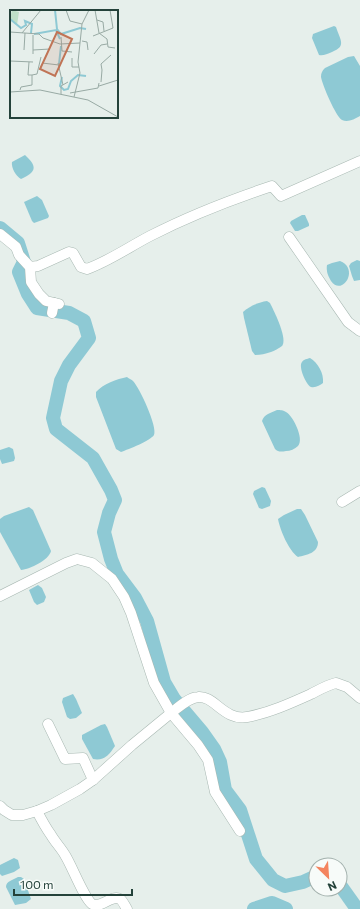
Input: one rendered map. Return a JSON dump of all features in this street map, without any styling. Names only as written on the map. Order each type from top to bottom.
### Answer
[{"type":"street","points":[[30,267],[38,266],[69,252],[73,253],[80,267],[87,269],[212,207],[272,186],[281,196],[360,161]]},
{"type":"street","points":[[0,234],[16,247],[19,255],[30,267],[31,282],[39,294],[46,301],[55,306]]},
{"type":"street","points":[[289,237],[348,322],[360,331]]},
{"type":"street","points":[[342,502],[360,491]]},
{"type":"street","points":[[0,596],[77,559],[92,563],[112,579],[124,597],[131,613],[154,682],[208,760],[215,792],[240,830]]},
{"type":"street","points":[[0,806],[12,815],[23,815],[37,811],[80,789],[93,780],[132,745],[185,702],[194,698],[203,697],[228,714],[241,718],[270,710],[336,683],[347,687],[360,698]]},
{"type":"street","points":[[48,724],[65,759],[83,758],[93,780]]},
{"type":"street","points":[[37,811],[50,835],[65,855],[91,904],[98,906],[119,898],[127,909]]},
{"type":"water","points":[[334,26],[336,27],[341,42],[340,47],[332,52],[319,55],[312,38],[313,34]]},
{"type":"water","points":[[354,56],[360,66],[360,116],[344,121],[339,118],[333,107],[324,86],[321,74],[325,68],[348,57]]},
{"type":"water","points":[[25,155],[32,163],[34,169],[30,174],[21,179],[14,172],[12,162]]},
{"type":"water","points":[[37,196],[42,200],[49,216],[48,218],[34,223],[24,202]]},
{"type":"water","points":[[302,215],[305,215],[309,226],[295,231],[290,223]]},
{"type":"water","points":[[357,260],[360,261],[360,280],[354,281],[349,266]]},
{"type":"water","points":[[340,261],[346,265],[349,270],[349,275],[344,284],[340,286],[335,285],[331,281],[327,265]]},
{"type":"water","points":[[267,301],[270,303],[280,325],[283,342],[282,346],[272,352],[255,355],[252,351],[243,312],[261,302]]},
{"type":"water","points":[[310,358],[318,365],[323,376],[323,383],[315,387],[309,386],[303,375],[301,367],[303,361]]},
{"type":"water","points":[[127,377],[136,385],[147,407],[153,424],[154,435],[139,445],[121,452],[116,449],[96,397],[96,392],[110,382]]},
{"type":"water","points":[[277,410],[283,410],[291,416],[299,432],[300,443],[298,446],[289,451],[281,452],[275,449],[262,421],[266,415]]},
{"type":"water","points":[[9,447],[13,449],[15,458],[14,461],[2,464],[0,459],[0,450]]},
{"type":"water","points":[[262,487],[265,488],[271,501],[270,506],[262,509],[259,508],[253,494],[254,491]]},
{"type":"water","points":[[29,507],[33,510],[51,551],[47,558],[39,564],[21,570],[0,532],[0,519],[4,516]]},
{"type":"water","points":[[297,509],[301,509],[305,515],[318,542],[318,546],[314,551],[298,557],[291,550],[285,540],[278,519]]},
{"type":"water","points":[[38,585],[42,588],[46,597],[44,602],[37,605],[34,602],[29,590]]},
{"type":"water","points":[[73,694],[82,713],[76,718],[70,719],[67,717],[62,702],[63,698]]},
{"type":"water","points":[[105,724],[115,746],[106,757],[93,759],[82,739],[82,735]]},
{"type":"water","points":[[14,858],[18,860],[20,868],[14,872],[2,876],[0,874],[0,865]]},
{"type":"water","points":[[18,877],[24,879],[31,899],[26,903],[15,905],[6,885],[8,882]]},
{"type":"waterway","points":[[0,228],[18,243],[24,262],[19,272],[28,294],[37,308],[69,313],[84,321],[89,338],[69,365],[61,381],[53,418],[56,429],[93,458],[111,490],[115,500],[109,513],[104,532],[111,559],[117,574],[135,598],[147,621],[164,682],[174,699],[202,732],[214,749],[220,762],[225,790],[240,810],[256,859],[273,880],[285,886],[308,880]]},
{"type":"waterway","points":[[348,896],[357,909]]},
{"type":"waterway","points":[[254,909],[272,903],[286,909]]}]
